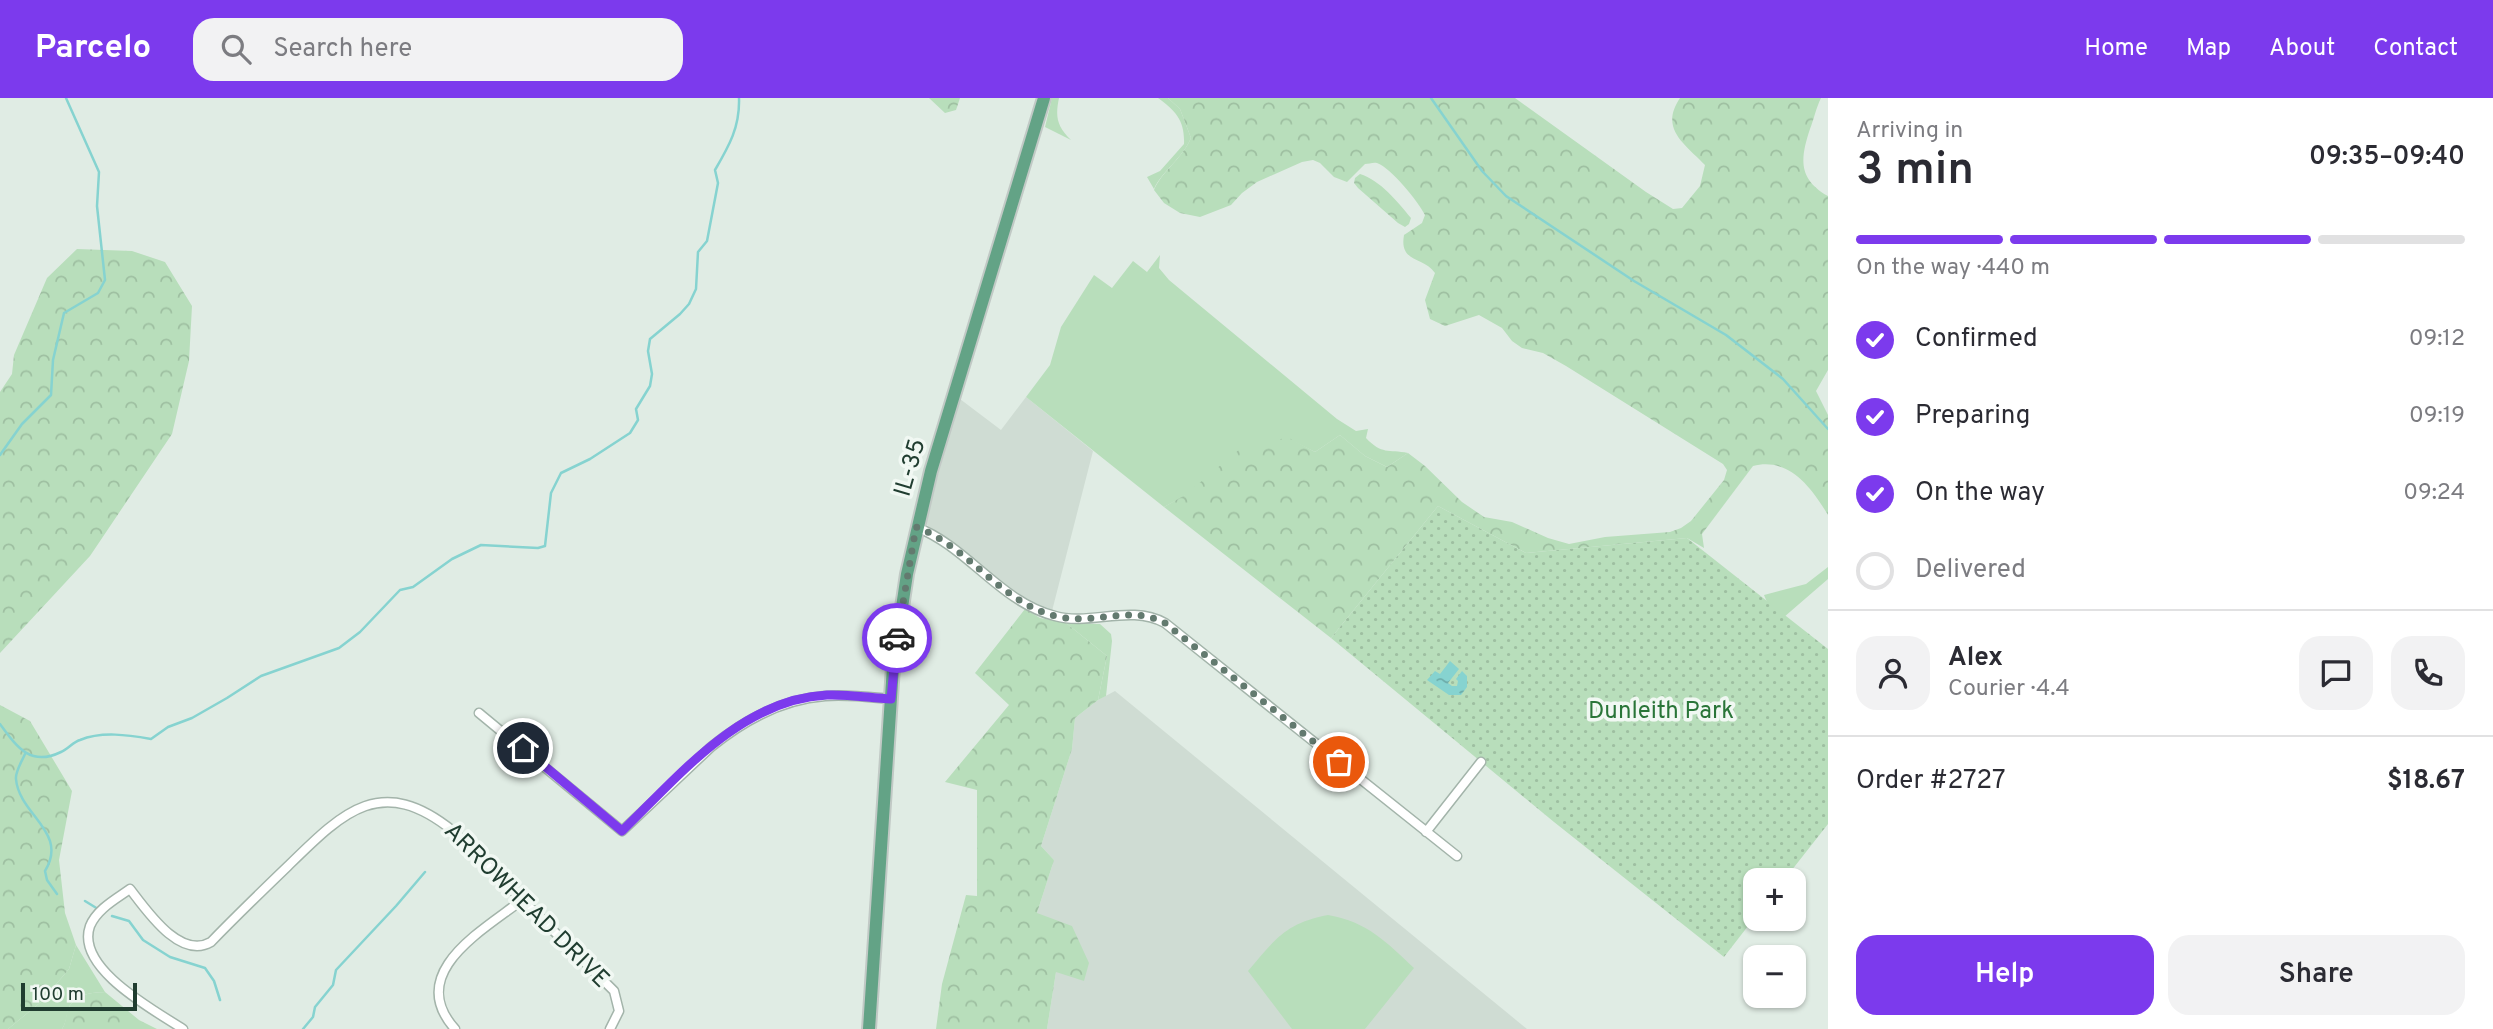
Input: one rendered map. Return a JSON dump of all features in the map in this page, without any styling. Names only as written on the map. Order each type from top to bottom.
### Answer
[{"type":"main road","name":"IL-35","points":[[869,1029],[891,699],[899,622],[916,527],[1044,98]]},
{"type":"street","points":[[916,527],[937,535],[1014,596],[1042,612],[1073,618],[1138,614],[1165,623],[1457,856]]},
{"type":"street","points":[[480,713],[622,831],[711,747],[740,726],[771,710],[801,699],[826,695],[891,699]]},
{"type":"street","points":[[1426,832],[1481,762]]},
{"type":"street","name":"ARROWHEAD DRIVE","points":[[183,1029],[117,984],[97,962],[90,948],[88,935],[94,918],[130,889],[172,936],[186,945],[204,946],[339,818],[370,805],[388,802],[409,805],[430,813],[453,831],[614,991],[619,1012],[610,1029]]},
{"type":"street","points":[[455,1029],[444,1016],[438,1002],[437,991],[442,974],[469,942],[522,900]]},
{"type":"shaded area","points":[[1026,397],[1093,451],[1052,611],[1039,607],[1015,591],[927,525],[925,520],[960,399],[1001,430]]},
{"type":"shaded area","points":[[1115,691],[1527,1029],[1047,1029],[1056,972],[1037,913],[1054,860],[1041,846],[1072,749],[1075,718]]},
{"type":"green space","points":[[929,98],[960,98],[956,110],[945,113]]},
{"type":"green space","points":[[1052,98],[1059,98],[1058,121],[1071,140],[1045,127]]},
{"type":"green space","points":[[1158,98],[1168,98],[1180,109],[1191,138],[1154,189],[1147,177],[1160,171],[1184,144],[1183,129],[1178,117]]},
{"type":"green space","points":[[1168,98],[1515,98],[1673,209],[1682,208],[1700,186],[1705,165],[1683,143],[1673,127],[1674,109],[1680,98],[1821,98],[1803,159],[1806,175],[1811,183],[1828,196],[1828,370],[1816,391],[1828,415],[1828,515],[1798,477],[1788,470],[1766,464],[1753,466],[1702,534],[1704,548],[1687,538],[1526,553],[1438,506],[1331,638],[1164,507],[1185,495],[1247,443],[1289,438],[1315,452],[1340,435],[1365,456],[1387,467],[1408,453],[1462,502],[1484,517],[1512,522],[1569,544],[1605,537],[1670,532],[1681,528],[1691,521],[1724,480],[1727,470],[1723,464],[1566,366],[1543,353],[1522,348],[1512,341],[1502,328],[1479,315],[1445,326],[1430,319],[1425,300],[1435,273],[1408,255],[1403,244],[1404,235],[1422,223],[1425,215],[1404,186],[1377,163],[1365,164],[1347,182],[1334,177],[1320,163],[1313,160],[1302,162],[1257,182],[1231,205],[1200,217],[1180,213],[1164,203],[1154,190],[1191,138],[1180,109]]},
{"type":"green space","points":[[1360,174],[1375,181],[1394,199],[1411,218],[1409,224],[1405,227],[1398,223],[1358,188],[1354,183]]},
{"type":"green space","points":[[77,249],[132,251],[165,262],[192,306],[189,361],[172,434],[90,556],[0,653],[0,392],[12,374],[14,355],[47,278]]},
{"type":"green space","points":[[1160,255],[1159,268],[1169,280],[1337,419],[1356,431],[1368,429],[1366,438],[1381,449],[1408,453],[1387,467],[1365,456],[1340,435],[1315,452],[1289,439],[1164,507],[1026,397],[1050,365],[1061,327],[1094,275],[1112,288],[1133,261],[1147,272]]},
{"type":"green space","name":"Dunleith Park","points":[[1438,506],[1526,553],[1687,538],[1828,649],[1828,824],[1793,868],[1743,868],[1744,931],[1724,957],[1554,822],[1331,638]]},
{"type":"green space","points":[[1828,567],[1828,579],[1776,624],[1764,595],[1806,584]]},
{"type":"green space","points":[[1025,609],[1040,618],[1066,623],[1107,656],[1098,700],[1075,718],[1072,749],[1041,846],[1054,860],[1037,913],[1072,926],[1089,963],[1084,981],[1056,972],[1047,1029],[936,1029],[942,984],[966,895],[977,896],[977,790],[945,782],[1009,705],[975,673]]},
{"type":"green space","points":[[1066,623],[1100,624],[1111,634],[1106,696],[1098,700],[1107,656]]},
{"type":"green space","points":[[0,705],[30,721],[72,791],[59,860],[65,913],[76,945],[69,969],[41,1002],[8,1029],[0,1029]]},
{"type":"green space","points":[[1328,915],[1342,918],[1376,934],[1414,968],[1365,1029],[1292,1029],[1248,971],[1282,934],[1314,918]]},
{"type":"green space","points":[[76,945],[105,992],[76,999],[69,1007],[62,1029],[8,1029],[41,1002],[69,969]]},
{"type":"green space","points":[[105,992],[139,1020],[157,1029],[62,1029],[69,1007],[76,999]]},
{"type":"water","points":[[1450,661],[1459,669],[1448,683],[1457,686],[1456,679],[1462,671],[1467,676],[1467,687],[1461,695],[1449,695],[1427,680],[1435,671],[1440,674]]},
{"type":"waterway","points":[[0,455],[22,424],[51,395],[53,360],[64,313],[98,293],[105,280],[97,206],[99,172],[66,98]]},
{"type":"waterway","points":[[0,724],[25,752],[41,757],[61,752],[77,741],[97,735],[151,739],[168,727],[192,718],[227,698],[261,676],[339,648],[360,632],[400,590],[413,587],[452,559],[481,545],[538,548],[545,546],[551,493],[561,473],[590,459],[630,433],[638,420],[636,409],[650,386],[650,339],[680,314],[689,304],[696,289],[698,252],[707,241],[718,183],[715,170],[736,127],[739,98]]},
{"type":"waterway","points":[[1431,98],[1482,171],[1506,196],[1634,281],[1726,335],[1783,379],[1828,429]]},
{"type":"waterway","points":[[25,754],[16,779],[19,792],[41,824],[51,845],[51,857],[45,871],[47,880],[57,894]]},
{"type":"waterway","points":[[303,1029],[313,1017],[315,1007],[333,985],[336,970],[425,872]]},
{"type":"waterway","points":[[85,901],[98,909]]},
{"type":"waterway","points":[[112,916],[129,921],[143,940],[170,957],[205,968],[214,981],[220,1000]]},
{"type":"way so far","points":[[897,638],[916,527],[937,535],[1014,596],[1042,612],[1073,618],[1138,614],[1165,623],[1339,762]]},
{"type":"route","points":[[523,748],[622,831],[711,747],[740,726],[771,710],[801,699],[826,695],[891,699],[897,638]]}]
